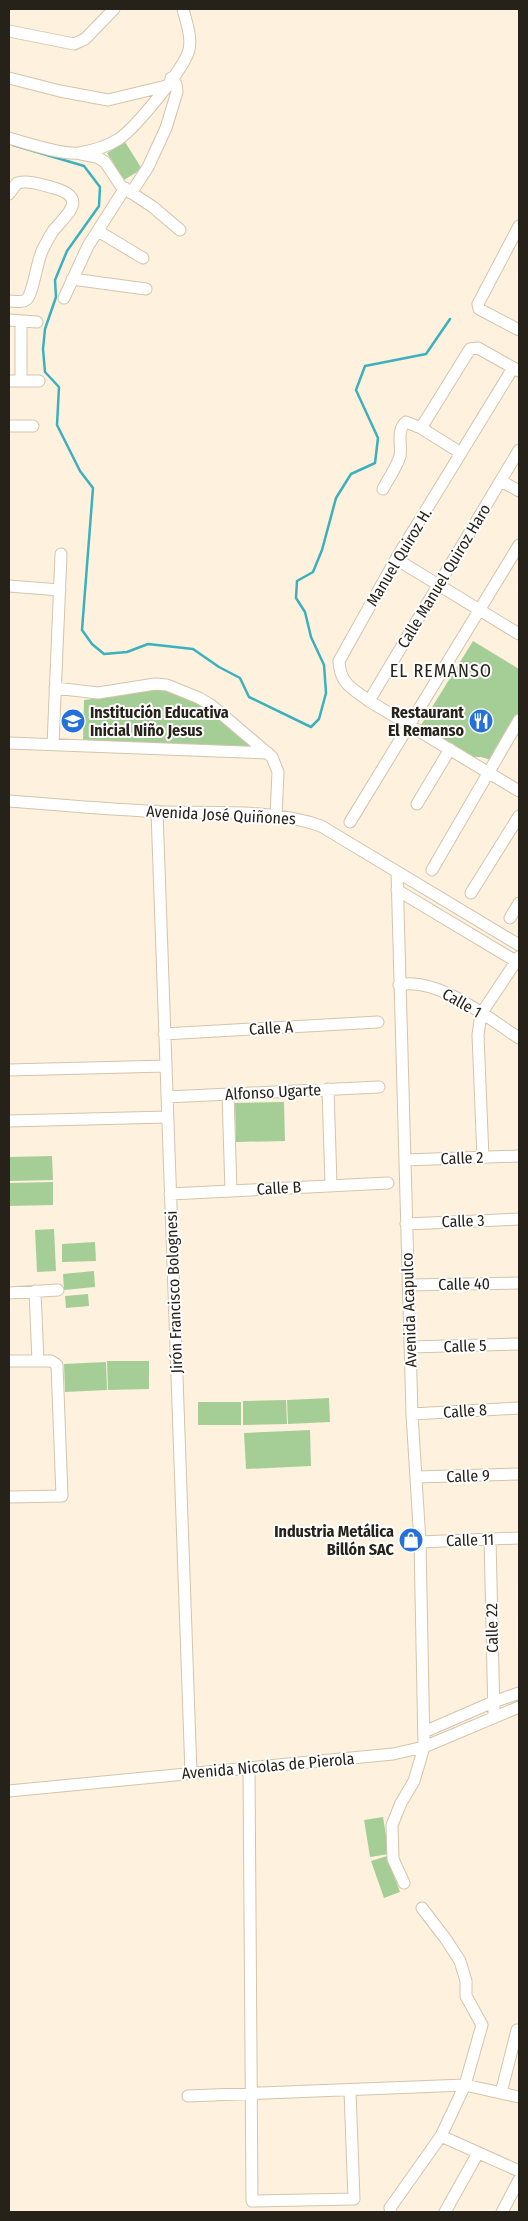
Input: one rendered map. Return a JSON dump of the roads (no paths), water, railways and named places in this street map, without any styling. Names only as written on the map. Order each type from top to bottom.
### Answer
[{"type":"street","points":[[9,31],[74,44],[84,39],[114,9]]},
{"type":"street","points":[[77,153],[93,150],[120,138],[134,126],[182,65],[189,49],[190,36],[183,9]]},
{"type":"street","points":[[9,78],[93,99],[108,100],[168,82],[176,84],[177,92],[166,128],[148,167],[98,231],[64,298]]},
{"type":"street","points":[[9,138],[46,148],[97,157],[104,162],[128,191],[153,207],[180,230]]},
{"type":"street","points":[[9,194],[17,182],[27,181],[67,192],[72,197],[73,203],[71,211],[52,233],[42,251],[28,298],[23,301],[9,301]]},
{"type":"street","points":[[519,226],[478,304],[479,310],[519,328]]},
{"type":"street","points":[[98,231],[143,258]]},
{"type":"street","points":[[72,279],[146,289]]},
{"type":"street","points":[[9,320],[37,322]]},
{"type":"street","points":[[21,321],[22,381]]},
{"type":"street","points":[[421,428],[470,349],[478,348],[516,369]]},
{"type":"street","name":"Manuel Quiroz H.","points":[[516,369],[461,453],[396,559],[339,661],[339,673],[346,685],[369,701],[519,791]]},
{"type":"street","points":[[9,381],[39,381]]},
{"type":"street","points":[[384,489],[400,456],[400,436],[403,425],[406,422],[411,422],[461,453]]},
{"type":"street","points":[[9,426],[33,426]]},
{"type":"street","name":"Calle Manuel Quiroz Haro","points":[[369,701],[519,450]]},
{"type":"street","points":[[501,481],[519,491]]},
{"type":"street","points":[[350,822],[481,611],[519,545]]},
{"type":"street","points":[[53,745],[61,554]]},
{"type":"street","points":[[396,559],[519,634]]},
{"type":"street","points":[[9,586],[60,590]]},
{"type":"street","points":[[55,688],[98,693],[144,684],[167,685],[183,690],[211,706],[268,753],[277,765],[276,816]]},
{"type":"street","points":[[432,870],[519,720]]},
{"type":"street","points":[[9,743],[268,753]]},
{"type":"street","points":[[417,804],[450,749]]},
{"type":"street","name":"Avenida José Quiñones","points":[[9,801],[301,819],[321,826],[519,945]]},
{"type":"street","name":"Jirón Francisco Bolognesi","points":[[157,811],[190,1773]]},
{"type":"street","points":[[471,893],[519,816]]},
{"type":"street","name":"Avenida Acapulco","points":[[397,872],[406,1224],[412,1414],[420,1542],[424,1732],[424,1747],[414,1781],[401,1803],[392,1825],[393,1859],[404,1883]]},
{"type":"street","points":[[398,890],[518,960],[481,1014],[478,1035],[483,1158]]},
{"type":"street","points":[[510,918],[519,903]]},
{"type":"street","name":"Calle 1","points":[[399,985],[410,982],[433,987],[519,1038]]},
{"type":"street","name":"Calle A","points":[[164,1034],[378,1022]]},
{"type":"street","points":[[9,1070],[166,1066]]},
{"type":"street","name":"Alfonso Ugarte","points":[[167,1097],[378,1087]]},
{"type":"street","points":[[328,1090],[331,1186]]},
{"type":"street","points":[[228,1094],[231,1191]]},
{"type":"street","points":[[9,1121],[167,1117]]},
{"type":"street","name":"Calle 2","points":[[404,1160],[519,1156]]},
{"type":"street","name":"Calle B","points":[[170,1194],[388,1183]]},
{"type":"street","name":"Calle 3","points":[[406,1224],[519,1219]]},
{"type":"street","name":"Calle 40","points":[[408,1285],[519,1283]]},
{"type":"street","points":[[9,1292],[58,1290]]},
{"type":"street","points":[[35,1291],[38,1361]]},
{"type":"street","name":"Calle 5","points":[[410,1347],[519,1344]]},
{"type":"street","points":[[9,1361],[51,1361],[58,1369],[62,1496],[9,1497]]},
{"type":"street","name":"Calle 8","points":[[412,1414],[519,1408]]},
{"type":"street","name":"Calle 9","points":[[417,1478],[519,1474]]},
{"type":"street","name":"Calle 11","points":[[420,1542],[519,1538]]},
{"type":"street","name":"Calle 22","points":[[490,1539],[494,1716]]},
{"type":"street","points":[[424,1732],[493,1702],[519,1694]]},
{"type":"street","name":"Avenida Nicolas de Pierola","points":[[9,1791],[393,1754],[424,1747],[519,1707]]},
{"type":"street","points":[[248,1768],[252,2201],[354,2199],[350,2090]]},
{"type":"street","points":[[391,2212],[390,2208],[442,2136],[465,2085],[482,2025],[466,1996],[466,1981],[460,1961],[422,1908]]},
{"type":"street","points":[[501,2093],[517,2030]]},
{"type":"street","points":[[188,2096],[251,2095],[465,2085],[519,2098]]},
{"type":"street","points":[[442,2136],[519,2171]]},
{"type":"street","points":[[445,2212],[478,2153]]},
{"type":"street","points":[[502,2212],[519,2180]]},
{"type":"waterway","points":[[13,145],[84,166],[100,187],[99,206],[67,251],[55,280],[56,297],[45,329],[43,349],[45,372],[59,387],[57,425],[80,471],[93,488],[82,630],[92,644],[104,654],[127,652],[148,644],[193,649],[219,667],[240,678],[249,697],[311,727],[319,719],[326,693],[324,665],[311,637],[305,612],[296,598],[297,581],[313,572],[322,550],[336,498],[351,474],[375,463],[378,438],[356,390],[365,366],[426,354],[450,319]]},
{"type":"place","name":"Institución Educativa Inicial Niño Jesus","points":[[73,721]]},
{"type":"place","name":"Restaurant El Remanso","points":[[481,721]]},
{"type":"place","name":"Industria Metálica Billón SAC","points":[[411,1540]]},
{"type":"district","name":"EL REMANSO","points":[[441,671]]}]
